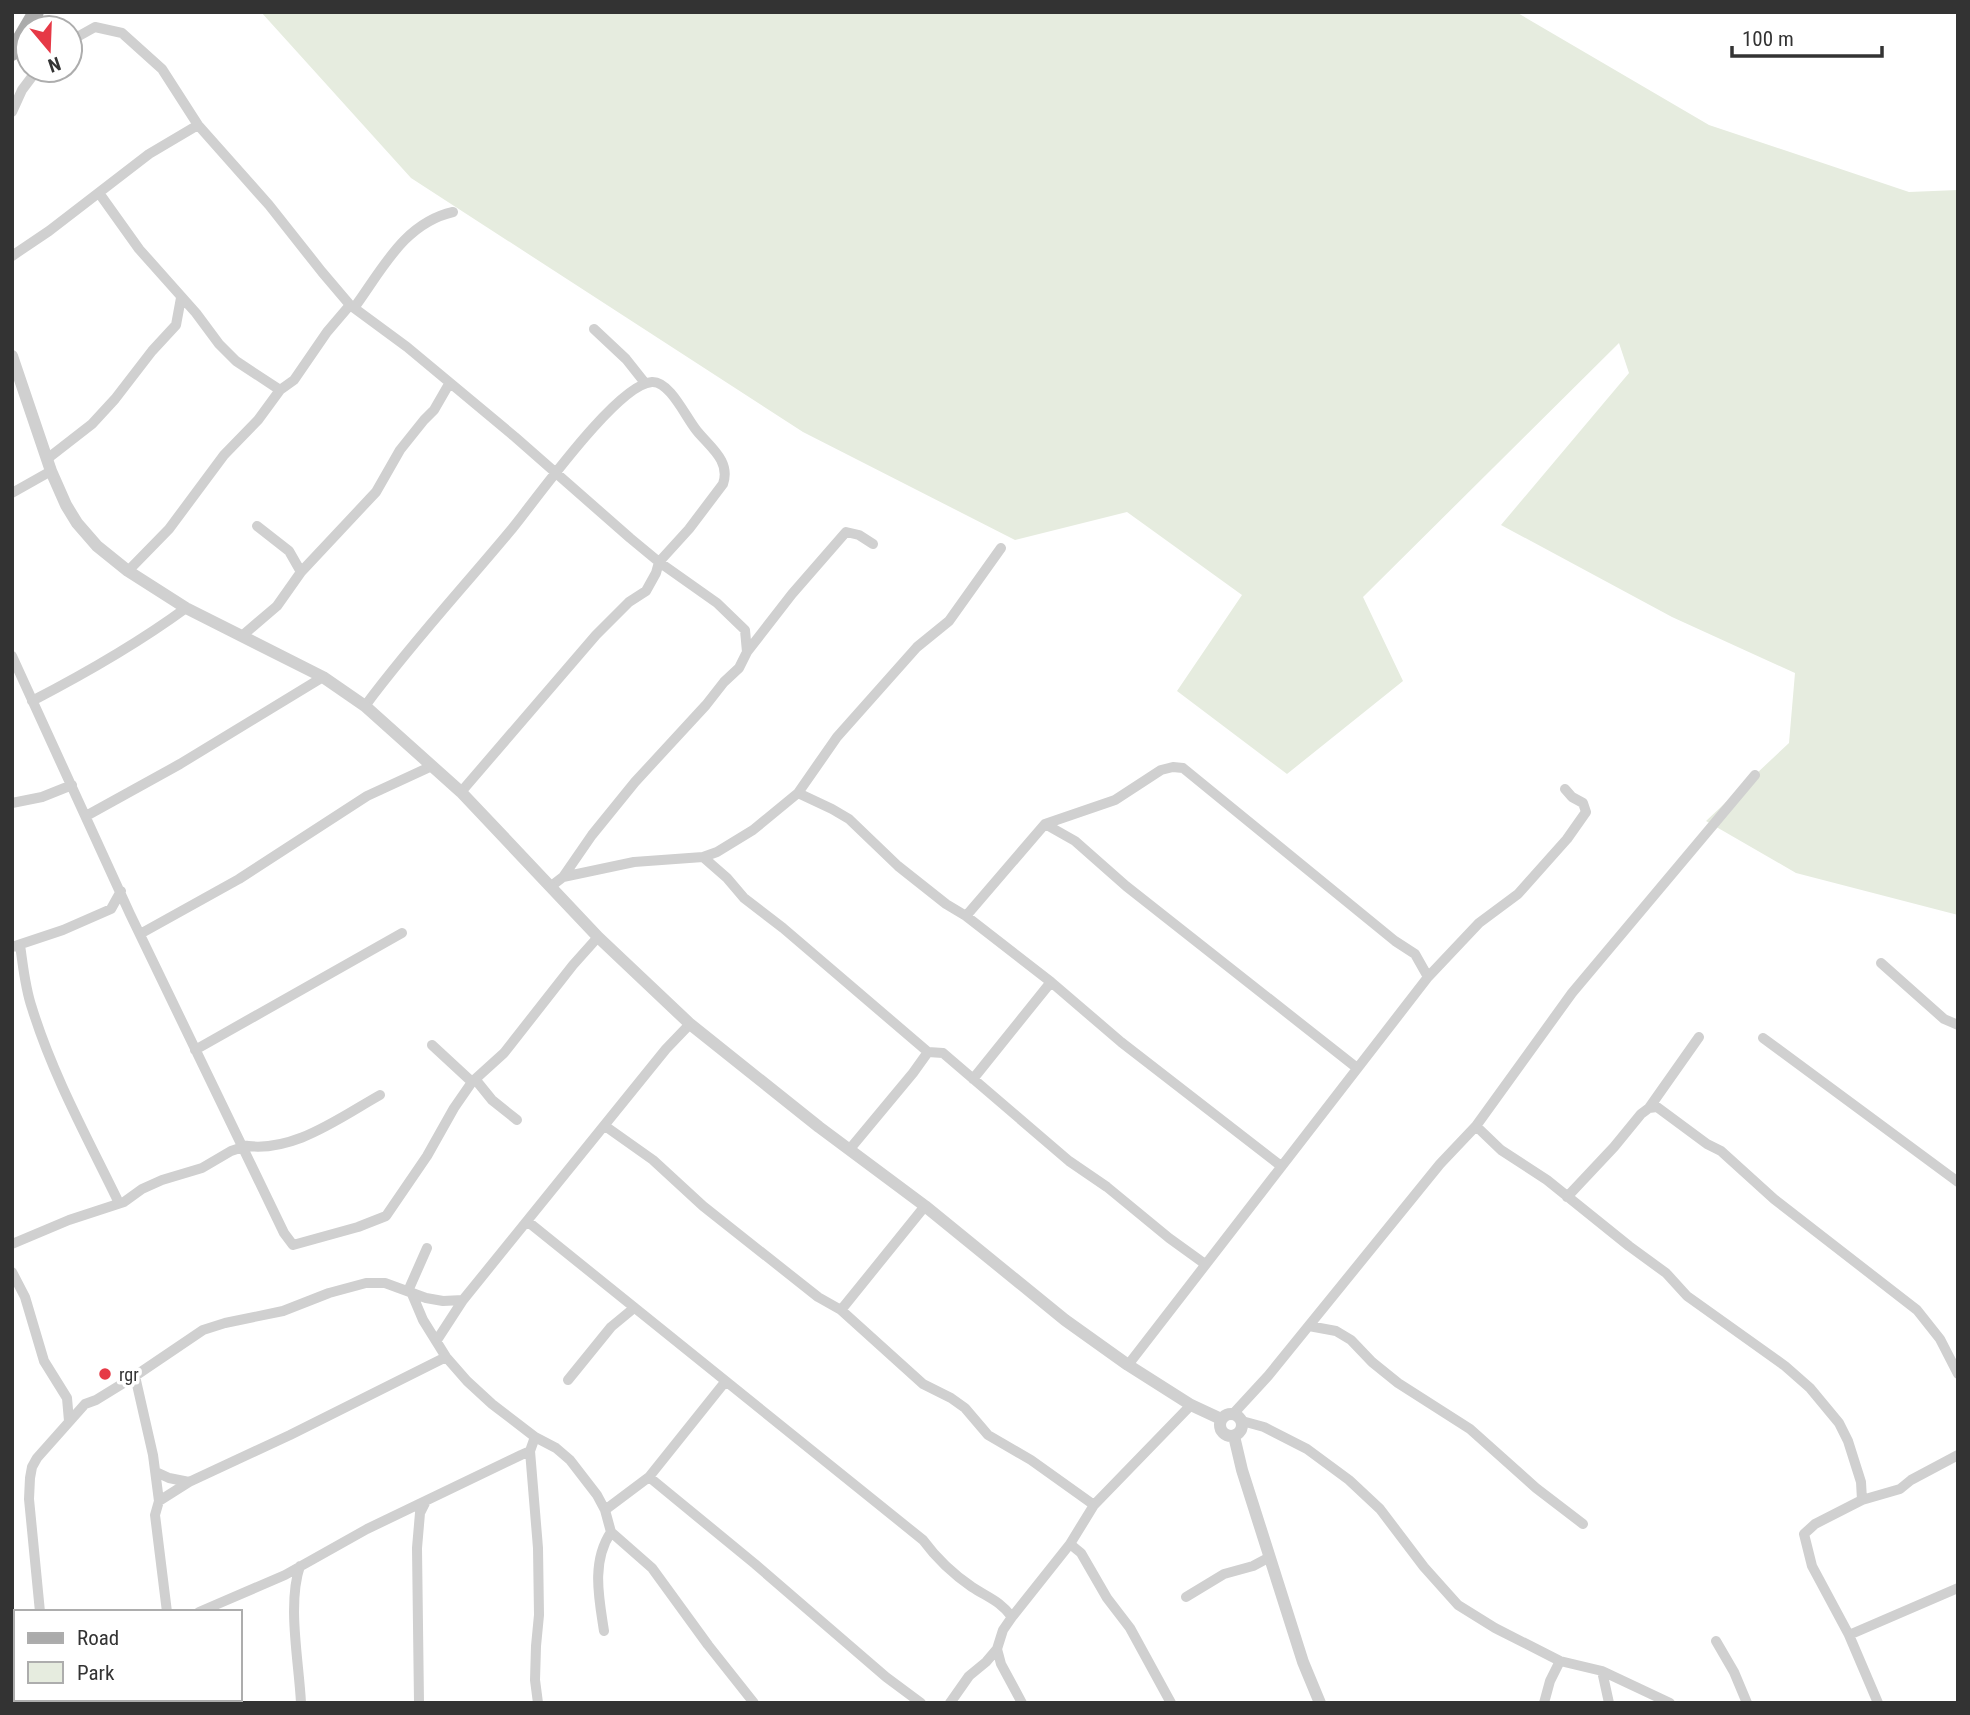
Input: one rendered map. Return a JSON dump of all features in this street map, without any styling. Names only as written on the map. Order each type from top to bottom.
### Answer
[{"type":"street","points":[[84,32],[95,27],[121,33],[162,69],[198,125],[269,205],[352,306],[407,347],[515,437],[659,562],[717,603],[740,623],[746,634],[747,652]]},
{"type":"street","points":[[12,113],[26,84]]},
{"type":"street","points":[[12,256],[149,154],[198,125]]},
{"type":"street","points":[[99,193],[139,250],[196,313],[219,344],[236,361],[280,390]]},
{"type":"street","points":[[128,571],[169,528],[202,482],[258,420],[280,390],[294,380],[327,332],[352,306],[416,227],[434,216],[453,212]]},
{"type":"street","points":[[12,493],[49,465],[115,399],[176,325],[181,298]]},
{"type":"street","points":[[594,329],[626,359],[645,383]]},
{"type":"street","points":[[12,356],[49,465],[76,523],[97,547],[128,571],[186,608],[323,677],[365,706],[461,792],[598,937],[690,1024],[849,1150],[925,1206],[1065,1320],[1191,1405],[1264,1427],[1307,1448],[1339,1472],[1380,1509],[1424,1567],[1458,1605],[1495,1628],[1560,1661],[1602,1671],[1670,1703]]},
{"type":"street","points":[[365,706],[396,663],[512,529],[555,473],[615,407],[630,392],[645,383],[658,382],[666,387],[692,425],[726,465],[723,484],[689,529],[659,562],[646,591],[629,602],[596,635],[461,792]]},
{"type":"street","points":[[243,635],[278,607],[301,572],[376,492],[400,450],[434,410],[449,384]]},
{"type":"street","points":[[257,526],[289,551],[301,572]]},
{"type":"street","points":[[550,887],[563,877],[609,814],[739,668],[747,652],[792,594],[846,532],[859,535],[873,544]]},
{"type":"street","points":[[563,877],[634,862],[703,857],[717,852],[753,830],[797,793],[846,727],[917,647],[949,621],[1002,548]]},
{"type":"street","points":[[32,701],[91,670],[186,608]]},
{"type":"street","points":[[12,656],[130,914],[284,1233],[293,1245],[358,1227],[386,1216],[428,1156],[454,1108],[474,1080],[504,1053],[598,937]]},
{"type":"street","points":[[86,816],[180,764],[323,677]]},
{"type":"street","points":[[140,934],[239,879],[367,796],[432,766]]},
{"type":"street","points":[[965,916],[1045,824],[1115,800],[1161,770],[1183,768],[1395,941],[1415,954],[1428,977]]},
{"type":"street","points":[[1234,1436],[1222,1432],[1220,1427],[1232,1418],[1440,1164],[1476,1126],[1572,993],[1755,775]]},
{"type":"street","points":[[12,803],[42,797],[72,785]]},
{"type":"street","points":[[1128,1365],[1428,977],[1479,923],[1518,894],[1580,821],[1586,812],[1583,803],[1565,789]]},
{"type":"street","points":[[797,793],[849,819],[898,866],[1051,982],[1121,1042],[1281,1166]]},
{"type":"street","points":[[1045,824],[1075,841],[1126,886],[1357,1068]]},
{"type":"street","points":[[703,857],[727,878],[744,898],[928,1052]]},
{"type":"street","points":[[119,1203],[74,1115],[39,1029],[16,946],[63,930],[111,909],[121,891]]},
{"type":"street","points":[[111,909],[130,914]]},
{"type":"street","points":[[195,1050],[402,933]]},
{"type":"street","points":[[1881,963],[1944,1018],[1958,1025]]},
{"type":"street","points":[[974,1079],[1051,982]]},
{"type":"street","points":[[437,1340],[463,1300],[666,1049],[690,1024]]},
{"type":"street","points":[[1567,1197],[1648,1108],[1699,1037]]},
{"type":"street","points":[[1763,1038],[1958,1182]]},
{"type":"street","points":[[432,1045],[517,1120]]},
{"type":"street","points":[[849,1150],[928,1052],[943,1053],[1069,1161],[1107,1187],[1205,1264]]},
{"type":"street","points":[[240,1143],[258,1148],[279,1145],[326,1126],[380,1095]]},
{"type":"street","points":[[1648,1108],[1657,1107],[1707,1144],[1714,1146],[1774,1199],[1917,1310],[1940,1339],[1958,1374]]},
{"type":"street","points":[[605,1126],[653,1160],[712,1213],[818,1297],[841,1310],[923,1384],[965,1408],[988,1435],[1031,1460],[1094,1505]]},
{"type":"street","points":[[1476,1126],[1502,1150],[1666,1273],[1687,1296],[1810,1388],[1839,1423],[1849,1441],[1861,1482],[1863,1500]]},
{"type":"street","points":[[12,1244],[81,1215],[119,1203],[162,1180],[209,1165],[240,1143]]},
{"type":"street","points":[[841,1310],[925,1206]]},
{"type":"street","points":[[527,1221],[923,1540],[947,1568],[1002,1604],[1013,1617]]},
{"type":"street","points":[[427,1248],[410,1292],[423,1320],[446,1357],[492,1404],[570,1460],[597,1495],[611,1532],[652,1568],[708,1646],[754,1703]]},
{"type":"street","points":[[12,1272],[26,1297],[44,1361],[67,1398],[69,1421]]},
{"type":"street","points":[[40,1610],[29,1499],[32,1467],[85,1404],[135,1376],[203,1330],[225,1322],[283,1311],[329,1293],[366,1283],[385,1283],[443,1301],[463,1300]]},
{"type":"street","points":[[568,1380],[611,1327],[634,1308]]},
{"type":"street","points":[[1309,1326],[1336,1331],[1350,1340],[1398,1383],[1470,1429],[1536,1488],[1583,1524]]},
{"type":"street","points":[[159,1501],[190,1482],[446,1357]]},
{"type":"street","points":[[135,1376],[148,1424],[156,1472],[159,1501],[155,1515],[167,1610]]},
{"type":"street","points":[[604,1510],[649,1476],[725,1382]]},
{"type":"street","points":[[67,1398],[85,1404]]},
{"type":"street","points":[[950,1703],[969,1676],[986,1662],[997,1648],[1003,1630],[1070,1544],[1094,1505],[1191,1405]]},
{"type":"street","points":[[1232,1418],[1241,1429],[1234,1436]]},
{"type":"street","points":[[1234,1436],[1269,1557],[1303,1662],[1320,1703]]},
{"type":"street","points":[[536,1437],[530,1451],[538,1548],[539,1615],[535,1680],[538,1703]]},
{"type":"street","points":[[204,1610],[285,1575],[426,1500],[530,1451]]},
{"type":"street","points":[[1878,1703],[1849,1635],[1812,1566],[1804,1534],[1815,1524],[1863,1500],[1900,1489],[1958,1455]]},
{"type":"street","points":[[156,1472],[190,1482]]},
{"type":"street","points":[[649,1476],[755,1563],[886,1677],[921,1703]]},
{"type":"street","points":[[419,1703],[417,1548],[420,1513],[426,1500]]},
{"type":"street","points":[[604,1631],[597,1585],[600,1557],[611,1532]]},
{"type":"street","points":[[1070,1544],[1081,1553],[1107,1598],[1130,1628],[1171,1703]]},
{"type":"street","points":[[1186,1597],[1224,1574],[1252,1566],[1269,1557]]},
{"type":"street","points":[[300,1566],[295,1581],[295,1621],[301,1703]]},
{"type":"street","points":[[285,1575],[295,1581]]},
{"type":"street","points":[[1849,1635],[1958,1588]]},
{"type":"street","points":[[1716,1641],[1734,1672],[1747,1703]]},
{"type":"street","points":[[997,1648],[1001,1664],[1022,1703]]},
{"type":"street","points":[[1544,1703],[1550,1681],[1560,1661]]},
{"type":"street","points":[[1602,1671],[1609,1703]]},
{"type":"green space","points":[[261,12],[1516,12],[1709,125],[1909,192],[1958,190],[1958,915],[1796,873],[1706,821],[1789,743],[1795,673],[1672,617],[1501,525],[1629,373],[1619,343],[1363,597],[1403,681],[1287,774],[1177,691],[1242,595],[1127,512],[1015,540],[803,432],[411,178]]},
{"type":"place","name":"rgr","points":[[105,1374]]}]
